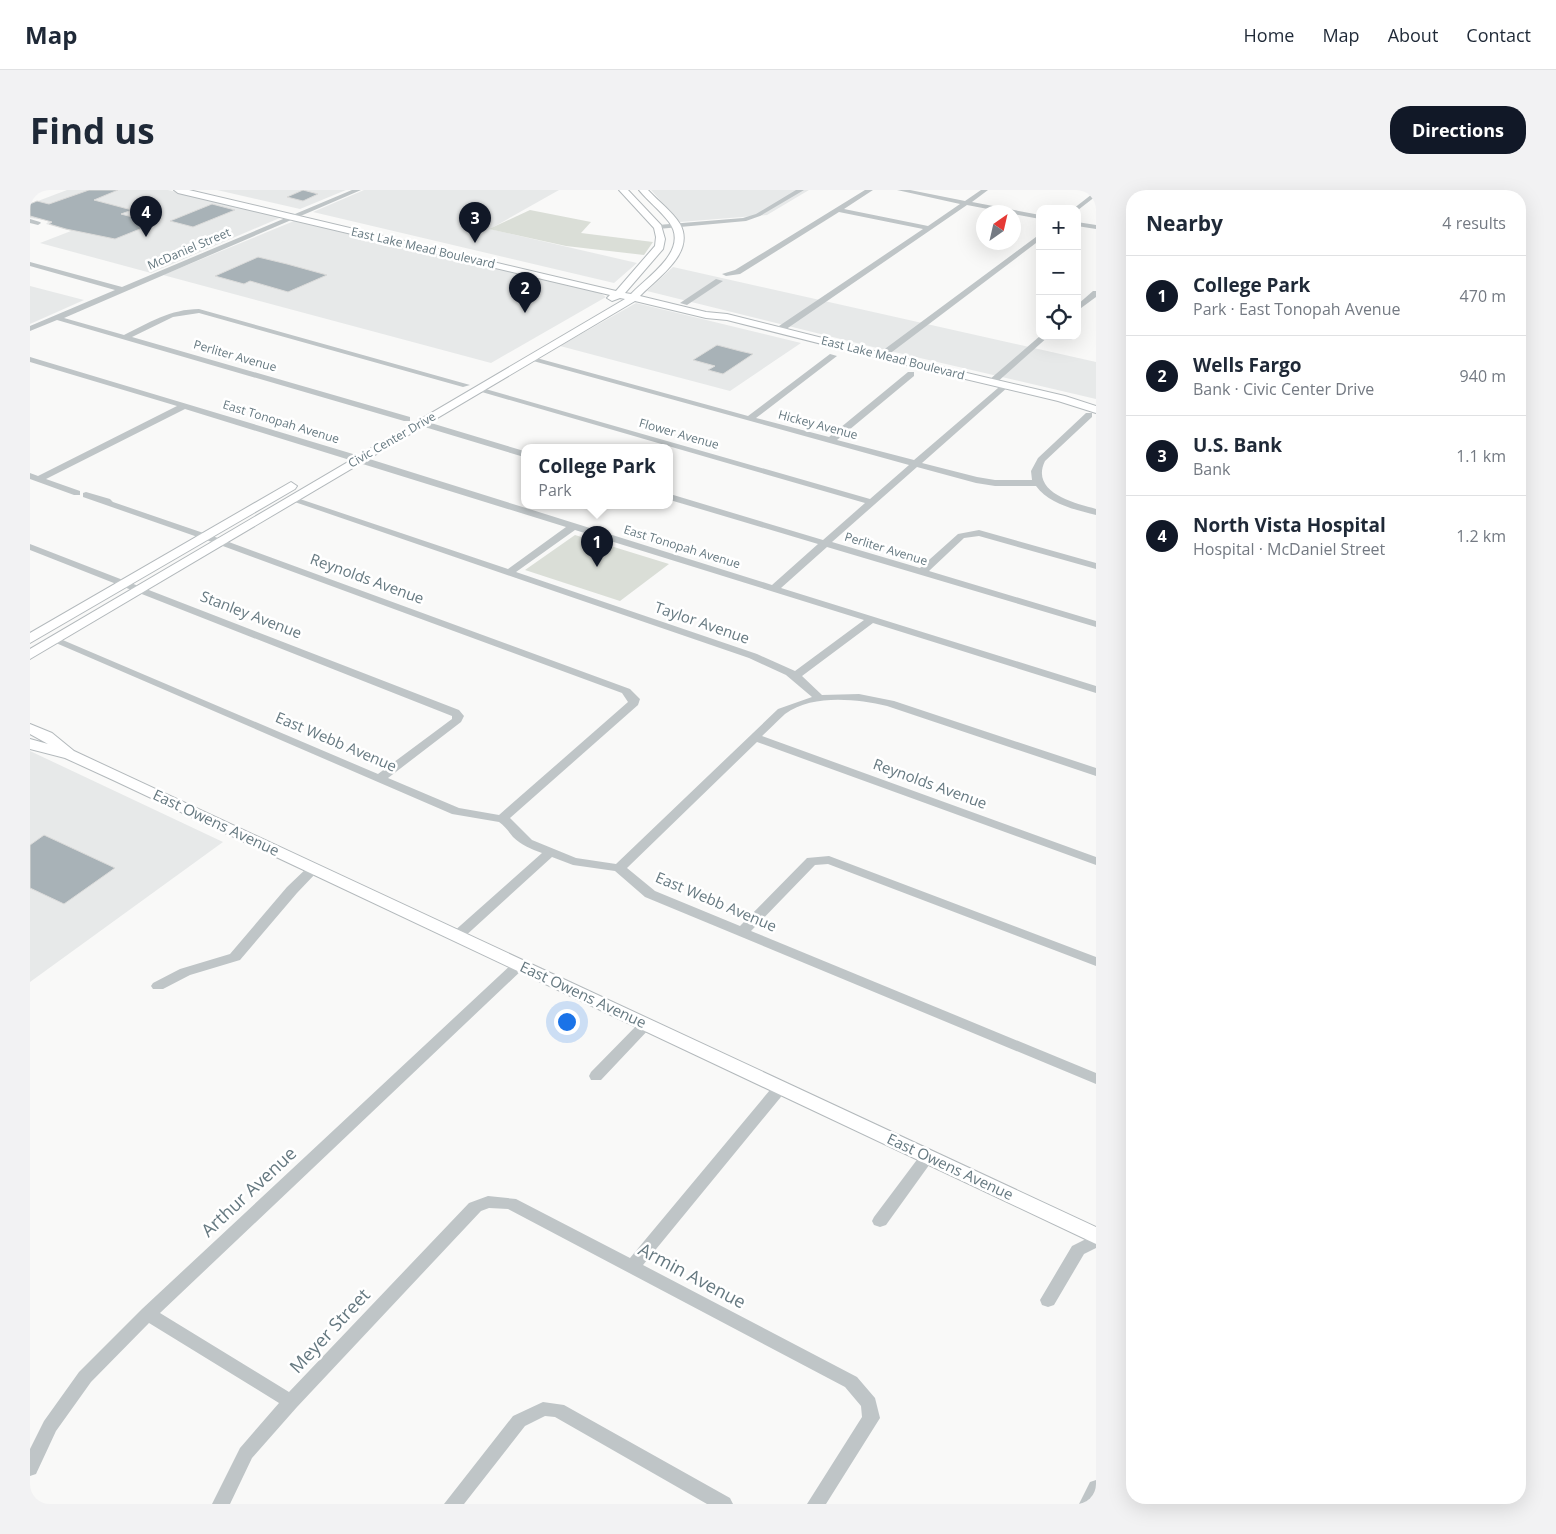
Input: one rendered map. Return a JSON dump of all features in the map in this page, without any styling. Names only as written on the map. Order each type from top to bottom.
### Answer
[{"type":"main road","name":"East Lake Mead Boulevard","points":[[178,190],[298,215]]},
{"type":"main road","name":"East Lake Mead Boulevard","points":[[204,190],[298,215],[621,292],[715,310],[727,317]]},
{"type":"main road","points":[[204,190],[213,198]]},
{"type":"main road","points":[[623,190],[658,227]]},
{"type":"main road","points":[[643,190],[676,225]]},
{"type":"main road","name":"Civic Center Drive","points":[[30,654],[479,390],[635,295],[676,254],[680,240],[676,225]]},
{"type":"main road","name":"Civic Center Drive","points":[[392,428],[621,292],[660,247],[661,231],[658,227]]},
{"type":"main road","name":"East Lake Mead Boulevard","points":[[635,295],[706,315],[727,317],[992,382],[1061,398],[1096,402]]},
{"type":"main road","points":[[479,390],[476,388],[476,384],[492,369]]},
{"type":"main road","points":[[448,408],[452,401],[466,391],[466,385]]},
{"type":"main road","name":"East Lake Mead Boulevard","points":[[1061,398],[1093,413]]},
{"type":"main road","name":"Civic Center Drive","points":[[33,634],[362,445]]},
{"type":"main road","name":"East Owens Avenue","points":[[30,728],[47,736],[70,755]]},
{"type":"main road","name":"East Owens Avenue","points":[[30,744],[70,755],[1096,1236]]},
{"type":"street","name":"McDaniel Street","points":[[30,329],[358,190]]},
{"type":"street","points":[[658,227],[744,220],[758,215],[801,190]]},
{"type":"street","points":[[726,274],[738,272],[870,190]]},
{"type":"street","points":[[900,190],[1036,216]]},
{"type":"street","points":[[778,330],[985,190]]},
{"type":"street","points":[[1081,205],[1096,193]]},
{"type":"street","points":[[838,210],[930,228]]},
{"type":"street","points":[[30,220],[38,223]]},
{"type":"street","points":[[1081,225],[1096,227]]},
{"type":"street","points":[[882,356],[1036,239]]},
{"type":"street","points":[[30,264],[123,290]]},
{"type":"street","points":[[684,303],[719,282]]},
{"type":"street","points":[[1081,305],[1096,292]]},
{"type":"street","points":[[124,338],[178,313],[188,310],[199,311],[466,385]]},
{"type":"street","name":"Perliter Avenue","points":[[57,318],[406,419]]},
{"type":"street","points":[[992,382],[1040,340]]},
{"type":"street","points":[[748,419],[833,356]]},
{"type":"street","name":"East Tonopah Avenue","points":[[30,359],[360,459],[1096,690]]},
{"type":"street","name":"Hickey Avenue","points":[[530,359],[976,480],[995,483],[1039,483]]},
{"type":"street","points":[[830,441],[911,374]]},
{"type":"street","points":[[773,589],[1005,385]]},
{"type":"street","name":"Flower Avenue","points":[[479,390],[668,444]]},
{"type":"street","points":[[35,478],[184,406]]},
{"type":"street","points":[[1093,413],[1036,466],[1036,476],[1039,483],[1054,496],[1071,505],[1096,512]]},
{"type":"street","points":[[421,423],[521,453]]},
{"type":"street","name":"Flower Avenue","points":[[673,445],[872,502]]},
{"type":"street","name":"Reynolds Avenue","points":[[35,478],[82,494],[107,500],[110,504],[204,536],[626,691],[634,699],[634,703],[502,819]]},
{"type":"street","name":"Perliter Avenue","points":[[673,498],[1096,624]]},
{"type":"street","name":"Taylor Avenue","points":[[291,499],[753,656],[784,668],[802,679],[820,699]]},
{"type":"street","points":[[509,572],[574,526]]},
{"type":"street","points":[[922,572],[961,536],[972,533],[979,533],[1096,566]]},
{"type":"street","name":"Stanley Avenue","points":[[30,547],[455,712],[458,716],[456,720],[380,778]]},
{"type":"street","points":[[795,675],[803,672],[871,620]]},
{"type":"street","name":"East Webb Avenue","points":[[54,640],[456,811],[502,819]]},
{"type":"street","points":[[502,819],[508,822],[518,835],[528,843],[573,861],[619,868],[782,712],[808,701],[837,697],[872,698],[890,703],[1096,772]]},
{"type":"street","name":"Reynolds Avenue","points":[[754,737],[1096,861]]},
{"type":"street","points":[[457,936],[550,852]]},
{"type":"street","points":[[742,932],[811,861],[829,860],[1096,962]]},
{"type":"street","name":"East Webb Avenue","points":[[619,868],[650,894],[1096,1079]]},
{"type":"street","points":[[158,986],[185,972],[235,957],[292,890],[313,869]]},
{"type":"street","name":"Arthur Avenue","points":[[30,1468],[50,1426],[86,1377],[148,1314],[519,965]]},
{"type":"street","points":[[596,1076],[646,1024]]},
{"type":"street","points":[[632,1267],[780,1088]]},
{"type":"street","points":[[880,1221],[927,1157]]},
{"type":"street","name":"Armin Avenue","points":[[488,1202],[510,1204],[850,1382],[869,1403],[871,1418],[816,1504]]},
{"type":"street","name":"Meyer Street","points":[[221,1504],[246,1453],[290,1402],[475,1207],[488,1202]]},
{"type":"street","points":[[1048,1300],[1078,1250],[1096,1240]]},
{"type":"street","points":[[148,1314],[290,1402]]},
{"type":"street","points":[[453,1504],[519,1420],[543,1409],[558,1410],[724,1504]]},
{"type":"street","points":[[1088,1504],[1096,1488]]},
{"type":"shaded area","points":[[67,190],[168,190],[282,217],[151,273],[40,243],[71,231],[46,224],[47,220],[30,218],[30,204]]},
{"type":"shaded area","points":[[217,190],[346,190],[300,209]]},
{"type":"shaded area","points":[[364,190],[559,190],[490,229],[637,263],[614,283],[313,212]]},
{"type":"shaded area","points":[[651,190],[809,190],[767,215],[680,222]]},
{"type":"shaded area","points":[[530,210],[591,222],[581,233],[653,242],[644,255],[566,246],[489,229]]},
{"type":"shaded area","points":[[294,221],[600,293],[606,297],[491,363],[163,275]]},
{"type":"shaded area","points":[[673,267],[1096,362],[1096,399],[877,348],[647,291]]},
{"type":"shaded area","points":[[30,286],[84,300],[30,324]]},
{"type":"shaded area","points":[[636,303],[801,343],[730,391],[560,346]]},
{"type":"shaded area","points":[[575,535],[669,564],[620,601],[525,570]]},
{"type":"shaded area","points":[[30,751],[223,842],[30,982]]},
{"type":"building","points":[[89,190],[118,190],[94,200],[132,210],[121,214],[155,223],[115,239],[66,229],[49,224],[52,222],[30,216],[30,204],[37,201],[49,204]]},
{"type":"building","points":[[303,190],[318,194],[303,201],[287,197]]},
{"type":"building","points":[[212,204],[235,210],[193,227],[170,221]]},
{"type":"building","points":[[258,257],[327,275],[288,292],[250,281],[244,284],[215,276]]},
{"type":"building","points":[[717,345],[753,354],[723,374],[708,370],[715,366],[693,360]]},
{"type":"building","points":[[44,835],[115,868],[64,904],[30,888],[30,845]]},
{"type":"place","name":"North Vista Hospital","points":[[146,237]]},
{"type":"place","name":"U.S. Bank","points":[[475,243]]},
{"type":"place","name":"Wells Fargo","points":[[525,313]]},
{"type":"place","name":"College Park","points":[[597,567]]}]
